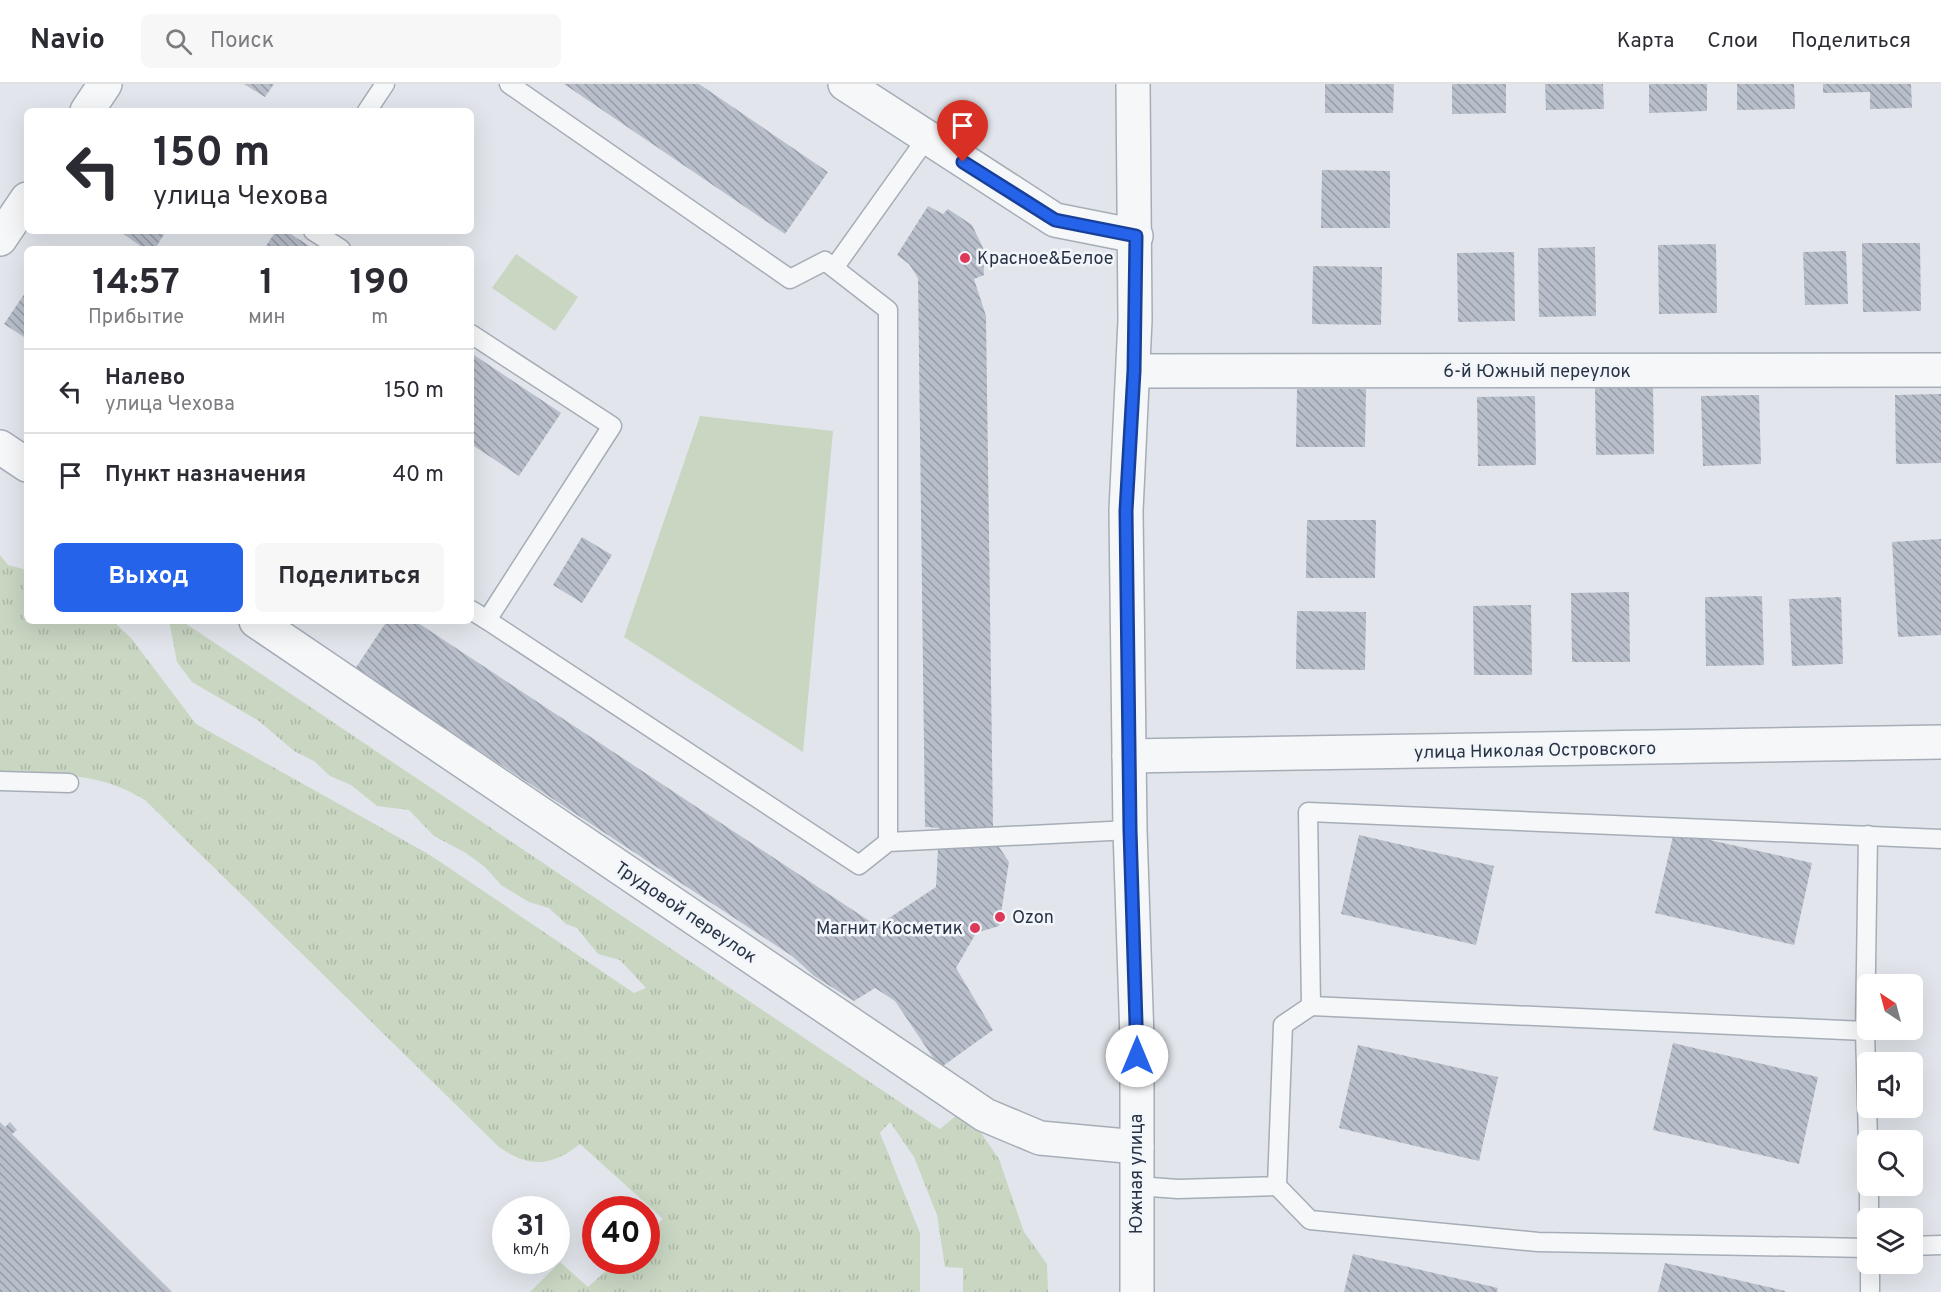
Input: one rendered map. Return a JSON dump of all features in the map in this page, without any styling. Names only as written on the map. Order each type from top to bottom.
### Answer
[{"type":"street","points":[[89,108],[105,84]]},
{"type":"street","points":[[845,84],[878,95],[926,139],[1055,220],[1136,236]]},
{"type":"street","name":"Южная улица","points":[[1132,84],[1136,236],[1134,371],[1126,511],[1130,830],[1137,1039],[1137,1292]]},
{"type":"street","points":[[0,239],[24,203]]},
{"type":"street","name":"6-й Южный переулок","points":[[1134,371],[1941,370]]},
{"type":"street","points":[[0,447],[24,463]]},
{"type":"street","name":"Трудовой переулок","points":[[260,624],[985,1115],[1040,1138],[1137,1148]]},
{"type":"street","name":"улица Николая Островского","points":[[1129,756],[1941,742]]},
{"type":"lane","points":[[369,108],[385,84]]},
{"type":"lane","points":[[509,84],[790,279],[825,261],[888,310],[888,842]]},
{"type":"lane","points":[[834,268],[926,139]]},
{"type":"lane","points":[[318,234],[336,246]]},
{"type":"lane","points":[[474,336],[612,426],[487,620]]},
{"type":"lane","points":[[474,612],[859,865],[888,842],[1130,830]]},
{"type":"lane","points":[[0,781],[69,783]]},
{"type":"lane","points":[[1311,1006],[1308,812],[1941,839]]},
{"type":"lane","points":[[1866,974],[1868,835]]},
{"type":"lane","points":[[1857,1031],[1311,1006],[1283,1025],[1277,1186],[1310,1220],[1538,1242],[1857,1248]]},
{"type":"lane","points":[[1865,1040],[1868,1130]]},
{"type":"lane","points":[[1137,1186],[1178,1189],[1277,1186]]},
{"type":"lane","points":[[1923,1246],[1941,1245]]},
{"type":"lane","points":[[1870,1274],[1870,1292]]},
{"type":"green space","points":[[516,254],[578,297],[555,331],[492,288]]},
{"type":"green space","points":[[700,416],[833,431],[803,752],[624,637]]},
{"type":"green space","points":[[0,555],[8,565],[24,569],[24,624],[116,624],[131,638],[196,724],[430,855],[634,993],[646,988],[620,960],[598,954],[577,928],[566,924],[549,908],[529,902],[501,885],[485,867],[466,853],[434,836],[409,810],[377,806],[351,785],[330,776],[314,761],[294,751],[259,721],[192,682],[177,662],[170,624],[186,624],[940,1129],[958,1114],[979,1130],[999,1159],[1024,1232],[1047,1264],[1048,1292],[963,1292],[963,1268],[945,1267],[937,1215],[914,1157],[890,1122],[880,1133],[920,1233],[920,1292],[530,1292],[548,1274],[570,1274],[570,1271],[588,1287],[602,1274],[660,1274],[660,1222],[663,1219],[660,1216],[660,1196],[638,1196],[580,1144],[559,1157],[540,1162],[520,1159],[499,1147],[145,800],[110,784],[92,779],[39,775],[0,776]]},
{"type":"building","points":[[244,84],[274,84],[265,97]]},
{"type":"building","points":[[564,84],[699,84],[828,172],[785,234]]},
{"type":"building","points":[[1325,84],[1394,84],[1393,113],[1325,113]]},
{"type":"building","points":[[1452,84],[1506,84],[1506,113],[1452,114]]},
{"type":"building","points":[[1545,84],[1603,84],[1604,109],[1546,110]]},
{"type":"building","points":[[1649,84],[1707,84],[1707,111],[1649,113]]},
{"type":"building","points":[[1737,84],[1794,84],[1795,109],[1737,110]]},
{"type":"building","points":[[1823,84],[1911,84],[1912,108],[1870,109],[1870,92],[1823,93]]},
{"type":"building","points":[[1322,170],[1390,171],[1390,228],[1321,228]]},
{"type":"building","points":[[928,206],[943,214],[948,209],[972,225],[983,248],[984,275],[974,279],[986,316],[993,826],[999,847],[1009,862],[999,926],[976,933],[956,968],[993,1030],[940,1068],[895,1001],[875,988],[854,1001],[814,976],[792,956],[355,669],[385,624],[420,624],[877,926],[936,887],[939,828],[925,827],[918,278],[909,264],[897,255]]},
{"type":"building","points":[[123,234],[164,234],[157,246],[141,246]]},
{"type":"building","points":[[274,234],[291,234],[309,246],[266,246]]},
{"type":"building","points":[[1862,243],[1920,243],[1921,311],[1863,312]]},
{"type":"building","points":[[1716,244],[1717,313],[1659,314],[1658,245]]},
{"type":"building","points":[[1595,247],[1596,316],[1539,317],[1538,248]]},
{"type":"building","points":[[1846,251],[1848,304],[1805,305],[1803,252]]},
{"type":"building","points":[[1514,252],[1515,321],[1458,322],[1457,253]]},
{"type":"building","points":[[1313,266],[1382,267],[1381,325],[1312,324]]},
{"type":"building","points":[[24,294],[24,337],[4,324]]},
{"type":"building","points":[[474,355],[561,413],[519,476],[474,446]]},
{"type":"building","points":[[1653,385],[1654,454],[1596,455],[1595,386]]},
{"type":"building","points":[[1297,389],[1366,389],[1365,447],[1296,447]]},
{"type":"building","points":[[1941,394],[1941,463],[1896,464],[1895,395]]},
{"type":"building","points":[[1759,395],[1761,464],[1703,466],[1701,396]]},
{"type":"building","points":[[1535,396],[1536,465],[1478,466],[1477,397]]},
{"type":"building","points":[[1307,520],[1376,520],[1375,578],[1306,578]]},
{"type":"building","points":[[582,537],[612,555],[582,603],[553,585]]},
{"type":"building","points":[[1941,539],[1941,635],[1898,637],[1892,542]]},
{"type":"building","points":[[1629,592],[1630,662],[1572,662],[1571,593]]},
{"type":"building","points":[[1762,596],[1764,665],[1706,666],[1705,597]]},
{"type":"building","points":[[1841,597],[1843,664],[1792,666],[1789,599]]},
{"type":"building","points":[[1531,605],[1532,675],[1474,675],[1473,606]]},
{"type":"building","points":[[1297,611],[1366,612],[1365,670],[1296,669]]},
{"type":"building","points":[[1674,832],[1812,863],[1794,945],[1655,913]]},
{"type":"building","points":[[1359,835],[1494,866],[1476,945],[1341,914]]},
{"type":"building","points":[[1673,1043],[1818,1077],[1799,1164],[1653,1130]]},
{"type":"building","points":[[1358,1045],[1498,1077],[1479,1161],[1339,1128]]},
{"type":"building","points":[[0,1122],[5,1127],[10,1122],[17,1130],[12,1134],[172,1292],[0,1292]]},
{"type":"building","points":[[1353,1254],[1498,1288],[1497,1292],[1344,1292]]},
{"type":"building","points":[[1665,1263],[1785,1291],[1785,1292],[1658,1292]]},
{"type":"place","name":"Красное&Белое","points":[[965,258]]},
{"type":"place","name":"Ozon","points":[[1000,917]]},
{"type":"place","name":"Магнит Косметик","points":[[975,928]]},
{"type":"route","points":[[963,162],[1055,220],[1136,236],[1134,371],[1126,511],[1130,830],[1137,1056]]}]
